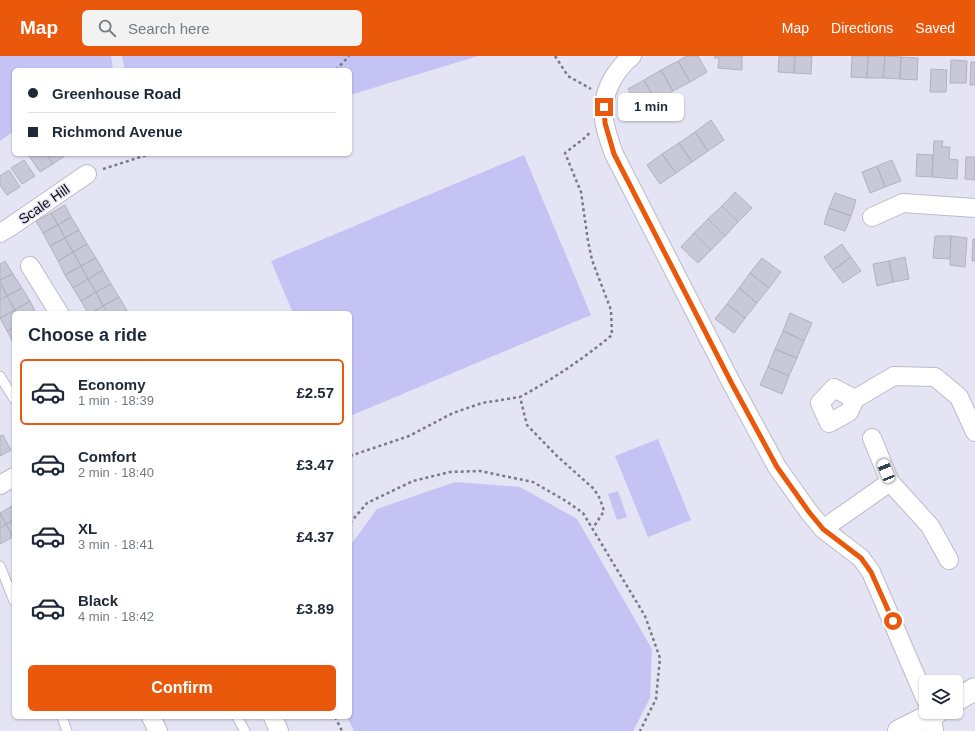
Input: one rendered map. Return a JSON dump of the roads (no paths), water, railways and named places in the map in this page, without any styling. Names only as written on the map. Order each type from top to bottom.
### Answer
[{"type":"street","points":[[632,56],[619,69],[611,80],[605,102],[605,123],[614,154],[777,467],[823,529],[861,558],[871,572],[919,684]]},
{"type":"street","name":"Scale Hill","points":[[0,233],[87,174]]},
{"type":"street","points":[[872,217],[903,203],[975,208]]},
{"type":"street","points":[[30,266],[58,311]]},
{"type":"street","points":[[855,399],[894,376],[935,377],[959,397],[975,432]]},
{"type":"street","points":[[872,438],[890,482],[930,526],[949,560]]},
{"type":"street","points":[[0,484],[12,478]]},
{"type":"street","points":[[823,529],[890,482]]},
{"type":"street","points":[[963,696],[975,689]]},
{"type":"street","points":[[152,719],[158,731]]},
{"type":"street","points":[[275,719],[279,731]]},
{"type":"street","points":[[899,731],[922,719]]},
{"type":"lane","points":[[0,376],[12,396]]},
{"type":"lane","points":[[0,566],[12,596]]},
{"type":"lane","points":[[63,719],[67,731]]},
{"type":"lane","points":[[238,719],[245,731]]}]
